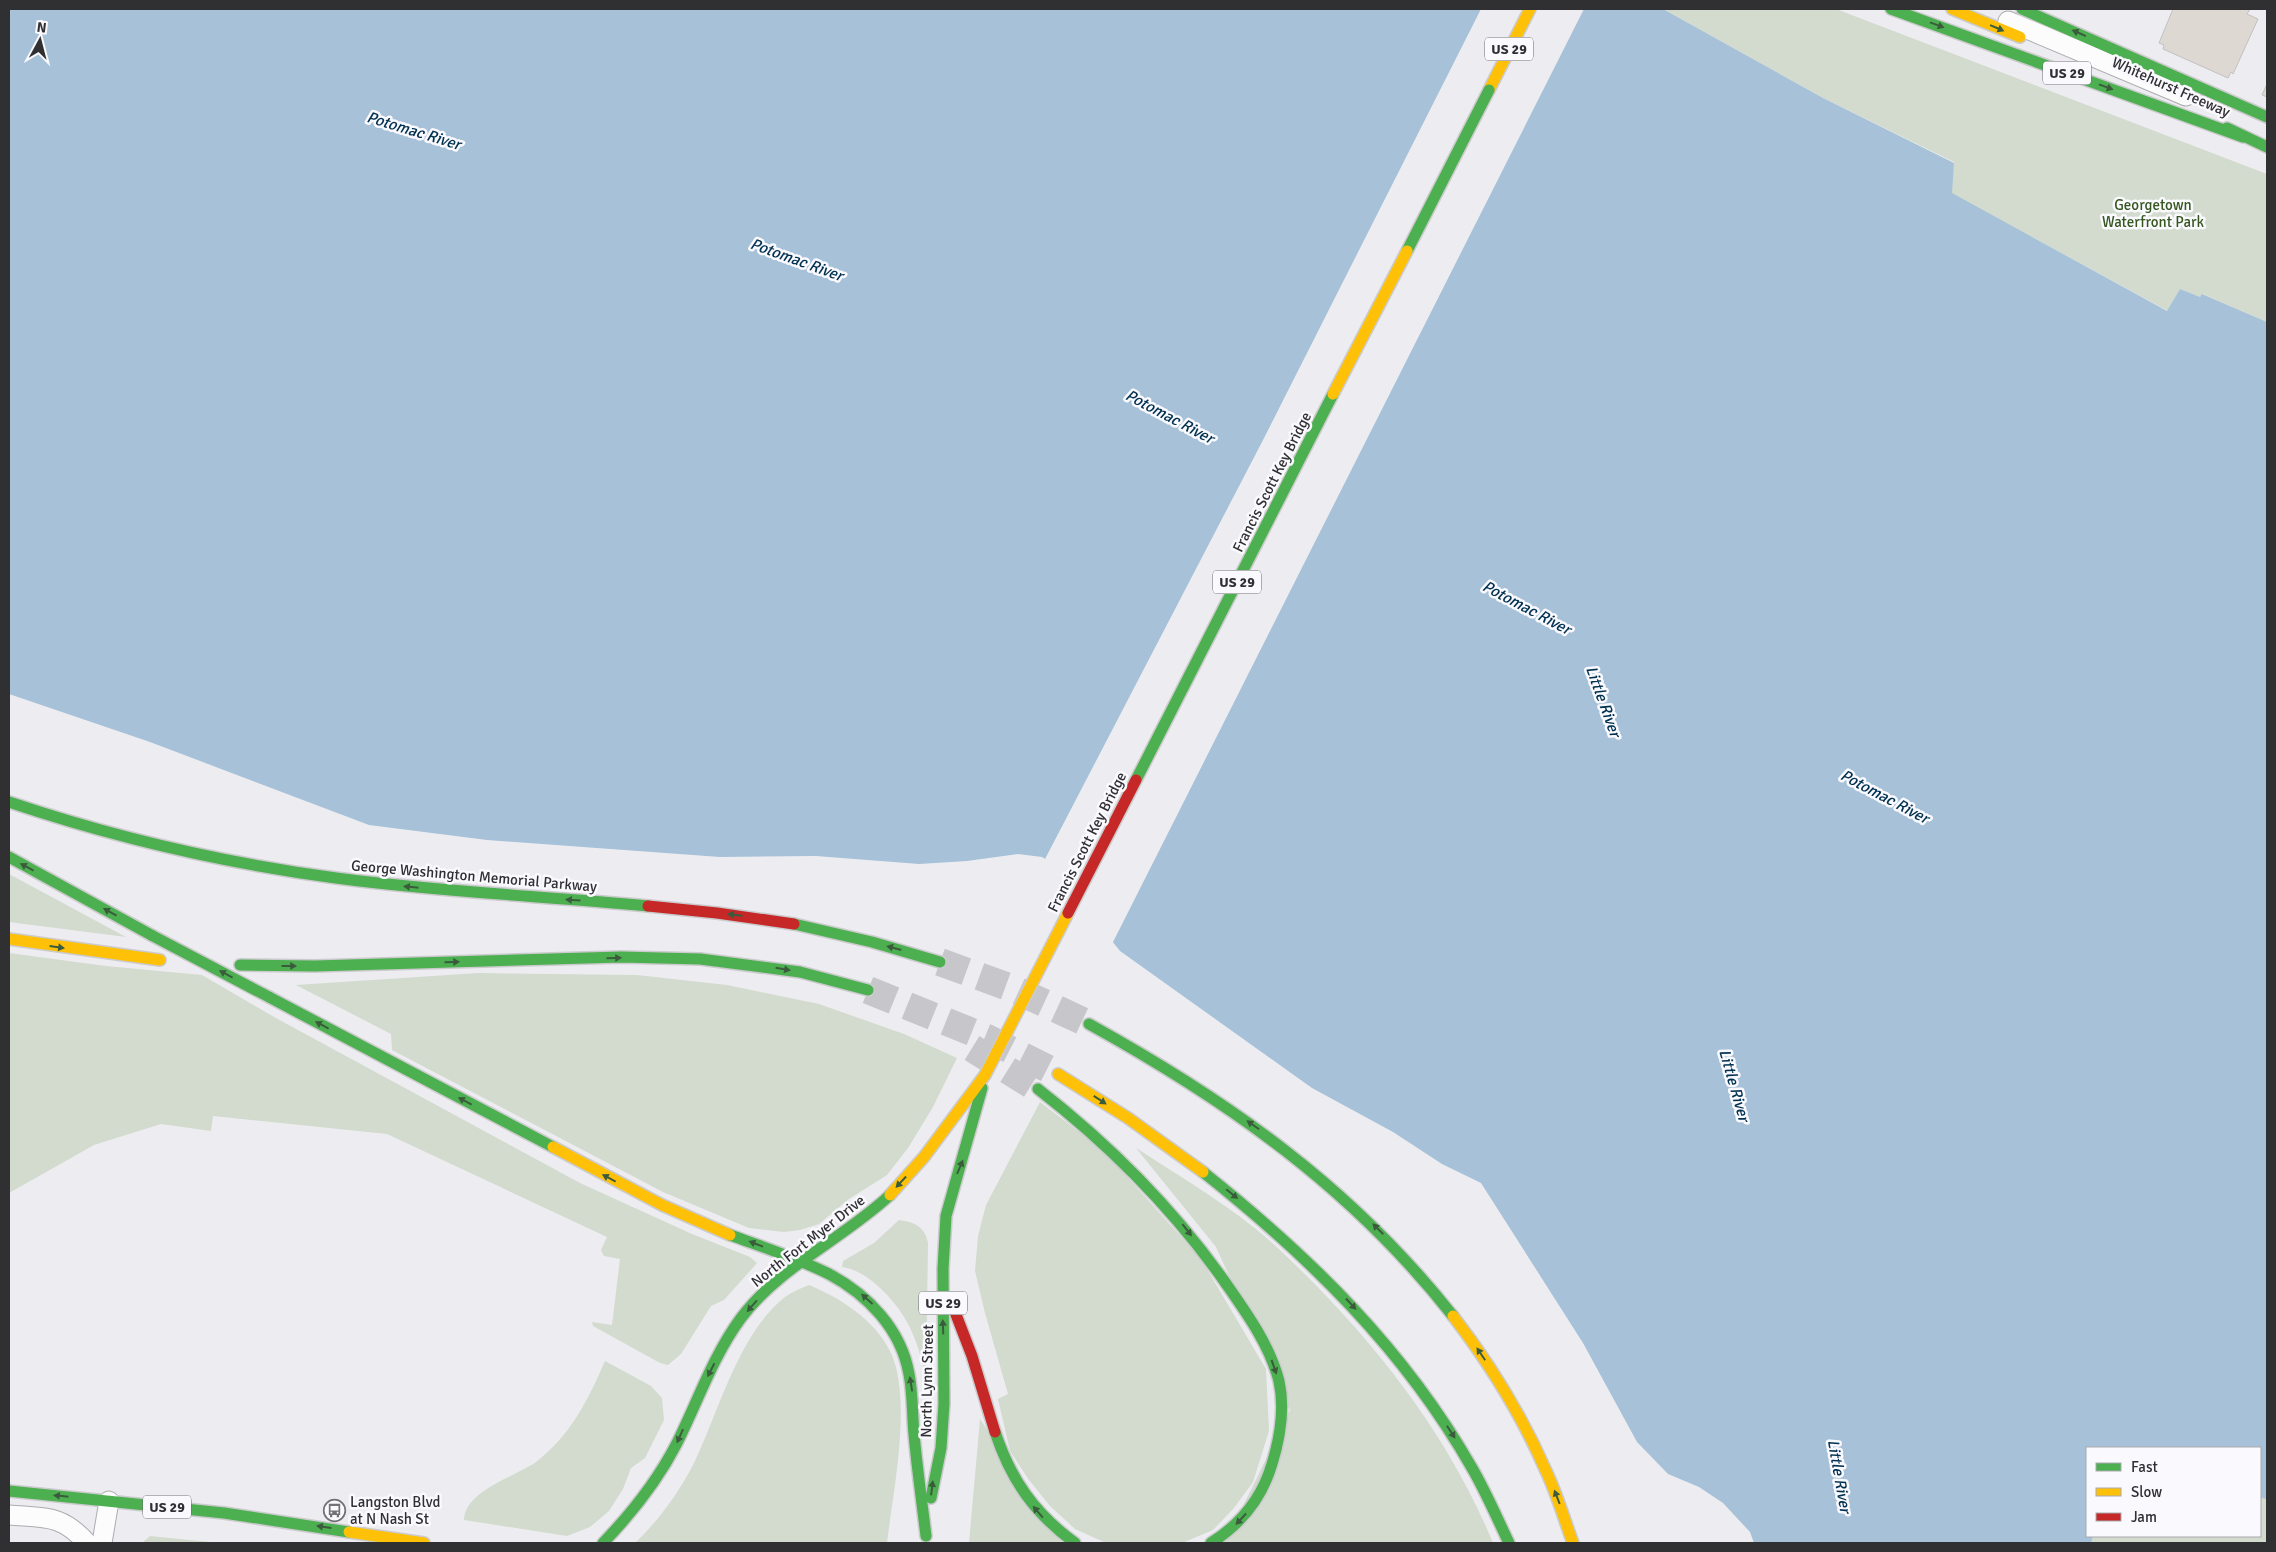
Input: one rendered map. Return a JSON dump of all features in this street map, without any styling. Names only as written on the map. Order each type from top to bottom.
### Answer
[{"type":"main road","name":"Francis Scott Key Bridge","points":[[985,1075],[1530,9]]},
{"type":"main road","name":"US 29","points":[[1891,9],[2243,137]]},
{"type":"main road","name":"Whitehurst Freeway","points":[[1952,9],[2061,54],[2267,147]]},
{"type":"main road","name":"Whitehurst Freeway","points":[[2022,9],[2267,117]]},
{"type":"main road","name":"George Washington Memorial Parkway","points":[[9,802],[103,832],[257,866],[413,887],[643,905],[756,918],[867,940],[940,962]]},
{"type":"main road","points":[[9,857],[152,936],[662,1205],[721,1232],[802,1262],[854,1288],[872,1303],[897,1337],[906,1357],[911,1382],[914,1432],[926,1540]]},
{"type":"main road","points":[[9,939],[160,960]]},
{"type":"main road","points":[[240,965],[315,966],[622,957],[700,959],[800,972],[868,990]]},
{"type":"main road","points":[[1089,1024],[1197,1087],[1262,1132],[1353,1205],[1408,1261],[1458,1321],[1502,1385],[1521,1417],[1555,1492],[1573,1543]]},
{"type":"main road","points":[[1058,1074],[1148,1132],[1220,1185],[1281,1237],[1339,1291],[1390,1347],[1438,1411],[1478,1476],[1508,1543]]},
{"type":"main road","name":"North Fort Myer Drive","points":[[603,1543],[634,1510],[658,1476],[678,1443],[722,1348],[742,1316],[763,1293],[884,1200],[922,1158],[985,1075]]},
{"type":"main road","name":"North Lynn Street","points":[[926,1540],[934,1474],[943,1434],[945,1366],[941,1276],[946,1214],[952,1186],[964,1157],[985,1075]]},
{"type":"main road","points":[[1038,1089],[1104,1142],[1166,1204],[1224,1279],[1253,1323],[1270,1356],[1279,1384],[1281,1415],[1271,1467],[1259,1496],[1250,1510],[1229,1531],[1211,1543]]},
{"type":"main road","points":[[941,1276],[972,1357],[996,1436],[1012,1475],[1037,1510],[1061,1535],[1075,1543]]},
{"type":"main road","name":"US 29","points":[[9,1491],[224,1513],[424,1543]]},
{"type":"street","points":[[1980,9],[2267,130]]},
{"type":"street","points":[[102,1543],[109,1500]]},
{"type":"street","points":[[9,1515],[57,1519],[77,1532],[87,1543]]},
{"type":"green space","name":"Georgetown Waterfront Park","points":[[1663,9],[1836,9],[2267,174],[2267,322],[2203,294],[2200,297],[2180,289],[2168,311],[1951,193],[1954,162],[1823,98]]},
{"type":"green space","points":[[9,874],[126,937],[9,922]]},
{"type":"green space","points":[[9,953],[106,966],[202,975],[274,1017],[580,1183],[692,1234],[750,1257],[757,1263],[724,1300],[711,1306],[681,1354],[668,1365],[660,1363],[593,1326],[592,1322],[612,1325],[620,1259],[604,1256],[601,1250],[607,1237],[387,1134],[213,1116],[211,1131],[161,1124],[94,1145],[9,1193]]},
{"type":"green space","points":[[478,973],[637,975],[727,985],[819,1004],[904,1034],[957,1058],[933,1107],[908,1148],[887,1175],[849,1199],[819,1224],[800,1230],[784,1232],[749,1228],[663,1192],[392,1050],[391,1034],[296,985]]},
{"type":"green space","points":[[1040,1102],[1103,1150],[1201,1259],[1266,1369],[1269,1431],[1253,1482],[1234,1508],[1213,1530],[1182,1543],[1106,1543],[1075,1529],[1050,1506],[1029,1480],[1010,1451],[998,1399],[1008,1394],[975,1271],[978,1236],[986,1205]]},
{"type":"green space","points":[[1136,1148],[1211,1196],[1247,1222],[1281,1251],[1345,1316],[1375,1350],[1429,1423],[1453,1462],[1493,1543],[1225,1543],[1290,1410],[1216,1247]]},
{"type":"green space","points":[[899,1220],[910,1222],[922,1229],[928,1243],[926,1382],[916,1343],[900,1310],[873,1282],[863,1275],[842,1267],[843,1261],[874,1243]]},
{"type":"green space","points":[[809,1285],[844,1303],[866,1319],[890,1351],[897,1370],[901,1419],[897,1472],[887,1543],[635,1543],[659,1517],[692,1467],[731,1376],[754,1332],[768,1313],[785,1297]]},
{"type":"green space","points":[[605,1361],[651,1386],[662,1398],[664,1420],[645,1458],[631,1468],[623,1489],[609,1511],[590,1527],[567,1536],[464,1520],[473,1500],[482,1492],[536,1462],[559,1440],[585,1403]]},
{"type":"green space","points":[[980,1419],[1062,1543],[969,1543]]},
{"type":"green space","points":[[2261,1498],[2267,1499],[2267,1543],[2091,1543],[2093,1537],[2261,1537]]},
{"type":"green space","points":[[150,1536],[220,1543],[142,1543]]},
{"type":"water","points":[[9,9],[1663,9],[1823,98],[1954,163],[1952,193],[2167,311],[2180,289],[2200,297],[2202,294],[2267,322],[2267,1499],[2261,1498],[2261,1447],[2086,1447],[2086,1537],[2093,1537],[2091,1543],[1754,1543],[1750,1532],[1723,1503],[1699,1487],[1668,1474],[1637,1442],[1583,1343],[1481,1183],[1442,1164],[1393,1132],[1312,1088],[1120,951],[1100,926],[1086,896],[1062,869],[1042,857],[1018,854],[967,861],[919,864],[816,856],[720,857],[487,840],[369,825],[150,742],[9,694]]},
{"type":"pier","points":[[1481,9],[1584,9],[1112,944],[1098,928],[1084,898],[1060,871],[1044,861],[1262,442]]},
{"type":"building","points":[[2173,9],[2250,9],[2247,14],[2258,19],[2233,74],[2231,72],[2228,78],[2163,49],[2164,45],[2159,43]]},
{"type":"building","points":[[2267,84],[2267,97],[2262,95]]},
{"type":"tunnel","points":[[940,962],[1014,989],[1089,1024]]},
{"type":"tunnel","points":[[868,990],[987,1038],[1058,1074]]},
{"type":"tunnel","points":[[972,1048],[1038,1089]]},
{"type":"traffic: fast","points":[[1891,9],[2243,137]]},
{"type":"traffic: fast","points":[[2022,9],[2267,117]]},
{"type":"traffic: fast","points":[[1407,251],[1489,90]]},
{"type":"traffic: fast","points":[[2227,128],[2267,147]]},
{"type":"traffic: fast","points":[[1136,780],[1333,394]]},
{"type":"traffic: fast","points":[[9,802],[130,838],[212,857],[294,872],[414,887],[648,906]]},
{"type":"traffic: fast","points":[[9,857],[153,936]]},
{"type":"traffic: fast","points":[[794,924],[872,942],[940,962]]},
{"type":"traffic: fast","points":[[153,936],[269,997]]},
{"type":"traffic: fast","points":[[240,965],[315,966],[621,957],[700,959],[800,972],[868,990]]},
{"type":"traffic: fast","points":[[269,997],[553,1147]]},
{"type":"traffic: fast","points":[[1089,1024],[1191,1085],[1240,1117],[1286,1151],[1331,1188],[1373,1227],[1414,1270],[1453,1316]]},
{"type":"traffic: fast","points":[[931,1498],[941,1448],[944,1404],[943,1269],[946,1216],[982,1088]]},
{"type":"traffic: fast","points":[[1038,1089],[1116,1156],[1185,1230],[1207,1257],[1250,1319],[1264,1343],[1275,1368],[1281,1391],[1282,1412],[1277,1444],[1268,1476],[1256,1499],[1241,1519],[1211,1543]]},
{"type":"traffic: fast","points":[[1203,1172],[1281,1237],[1352,1307],[1385,1344],[1445,1425],[1477,1477],[1509,1543]]},
{"type":"traffic: fast","points":[[603,1543],[634,1508],[662,1470],[677,1443],[714,1363],[741,1318],[774,1283],[872,1211],[890,1195]]},
{"type":"traffic: fast","points":[[730,1235],[817,1268],[843,1282],[869,1303],[890,1328],[899,1342],[909,1374],[915,1447],[926,1536]]},
{"type":"traffic: fast","points":[[995,1432],[1008,1465],[1026,1494],[1047,1520],[1075,1543]]},
{"type":"traffic: fast","points":[[9,1491],[224,1513],[349,1532]]},
{"type":"traffic: slow","points":[[1489,90],[1530,9]]},
{"type":"traffic: slow","points":[[1952,9],[2020,37]]},
{"type":"traffic: slow","points":[[1333,394],[1407,251]]},
{"type":"traffic: slow","points":[[985,1075],[1068,913]]},
{"type":"traffic: slow","points":[[9,939],[160,960]]},
{"type":"traffic: slow","points":[[1058,1074],[1128,1118],[1203,1172]]},
{"type":"traffic: slow","points":[[890,1195],[924,1157],[985,1075]]},
{"type":"traffic: slow","points":[[553,1147],[662,1205],[730,1235]]},
{"type":"traffic: slow","points":[[1453,1316],[1480,1353],[1527,1430],[1550,1480],[1573,1543]]},
{"type":"traffic: slow","points":[[349,1532],[424,1543]]},
{"type":"traffic: jam","points":[[1068,913],[1136,780]]},
{"type":"traffic: jam","points":[[648,906],[794,924]]},
{"type":"traffic: jam","points":[[950,1299],[972,1356],[995,1432]]},
{"type":"place","name":"Langston Blvd at N Nash St","points":[[334,1511]]},
{"type":"water label","name":"Potomac River","points":[[414,130]]},
{"type":"water label","name":"Potomac River","points":[[797,259]]},
{"type":"water label","name":"Potomac River","points":[[1170,416]]},
{"type":"water label","name":"Potomac River","points":[[1527,607]]},
{"type":"water label","name":"Little River","points":[[1604,701]]},
{"type":"water label","name":"Potomac River","points":[[1885,796]]},
{"type":"water label","name":"Little River","points":[[1735,1085]]},
{"type":"water label","name":"Little River","points":[[1840,1476]]}]
